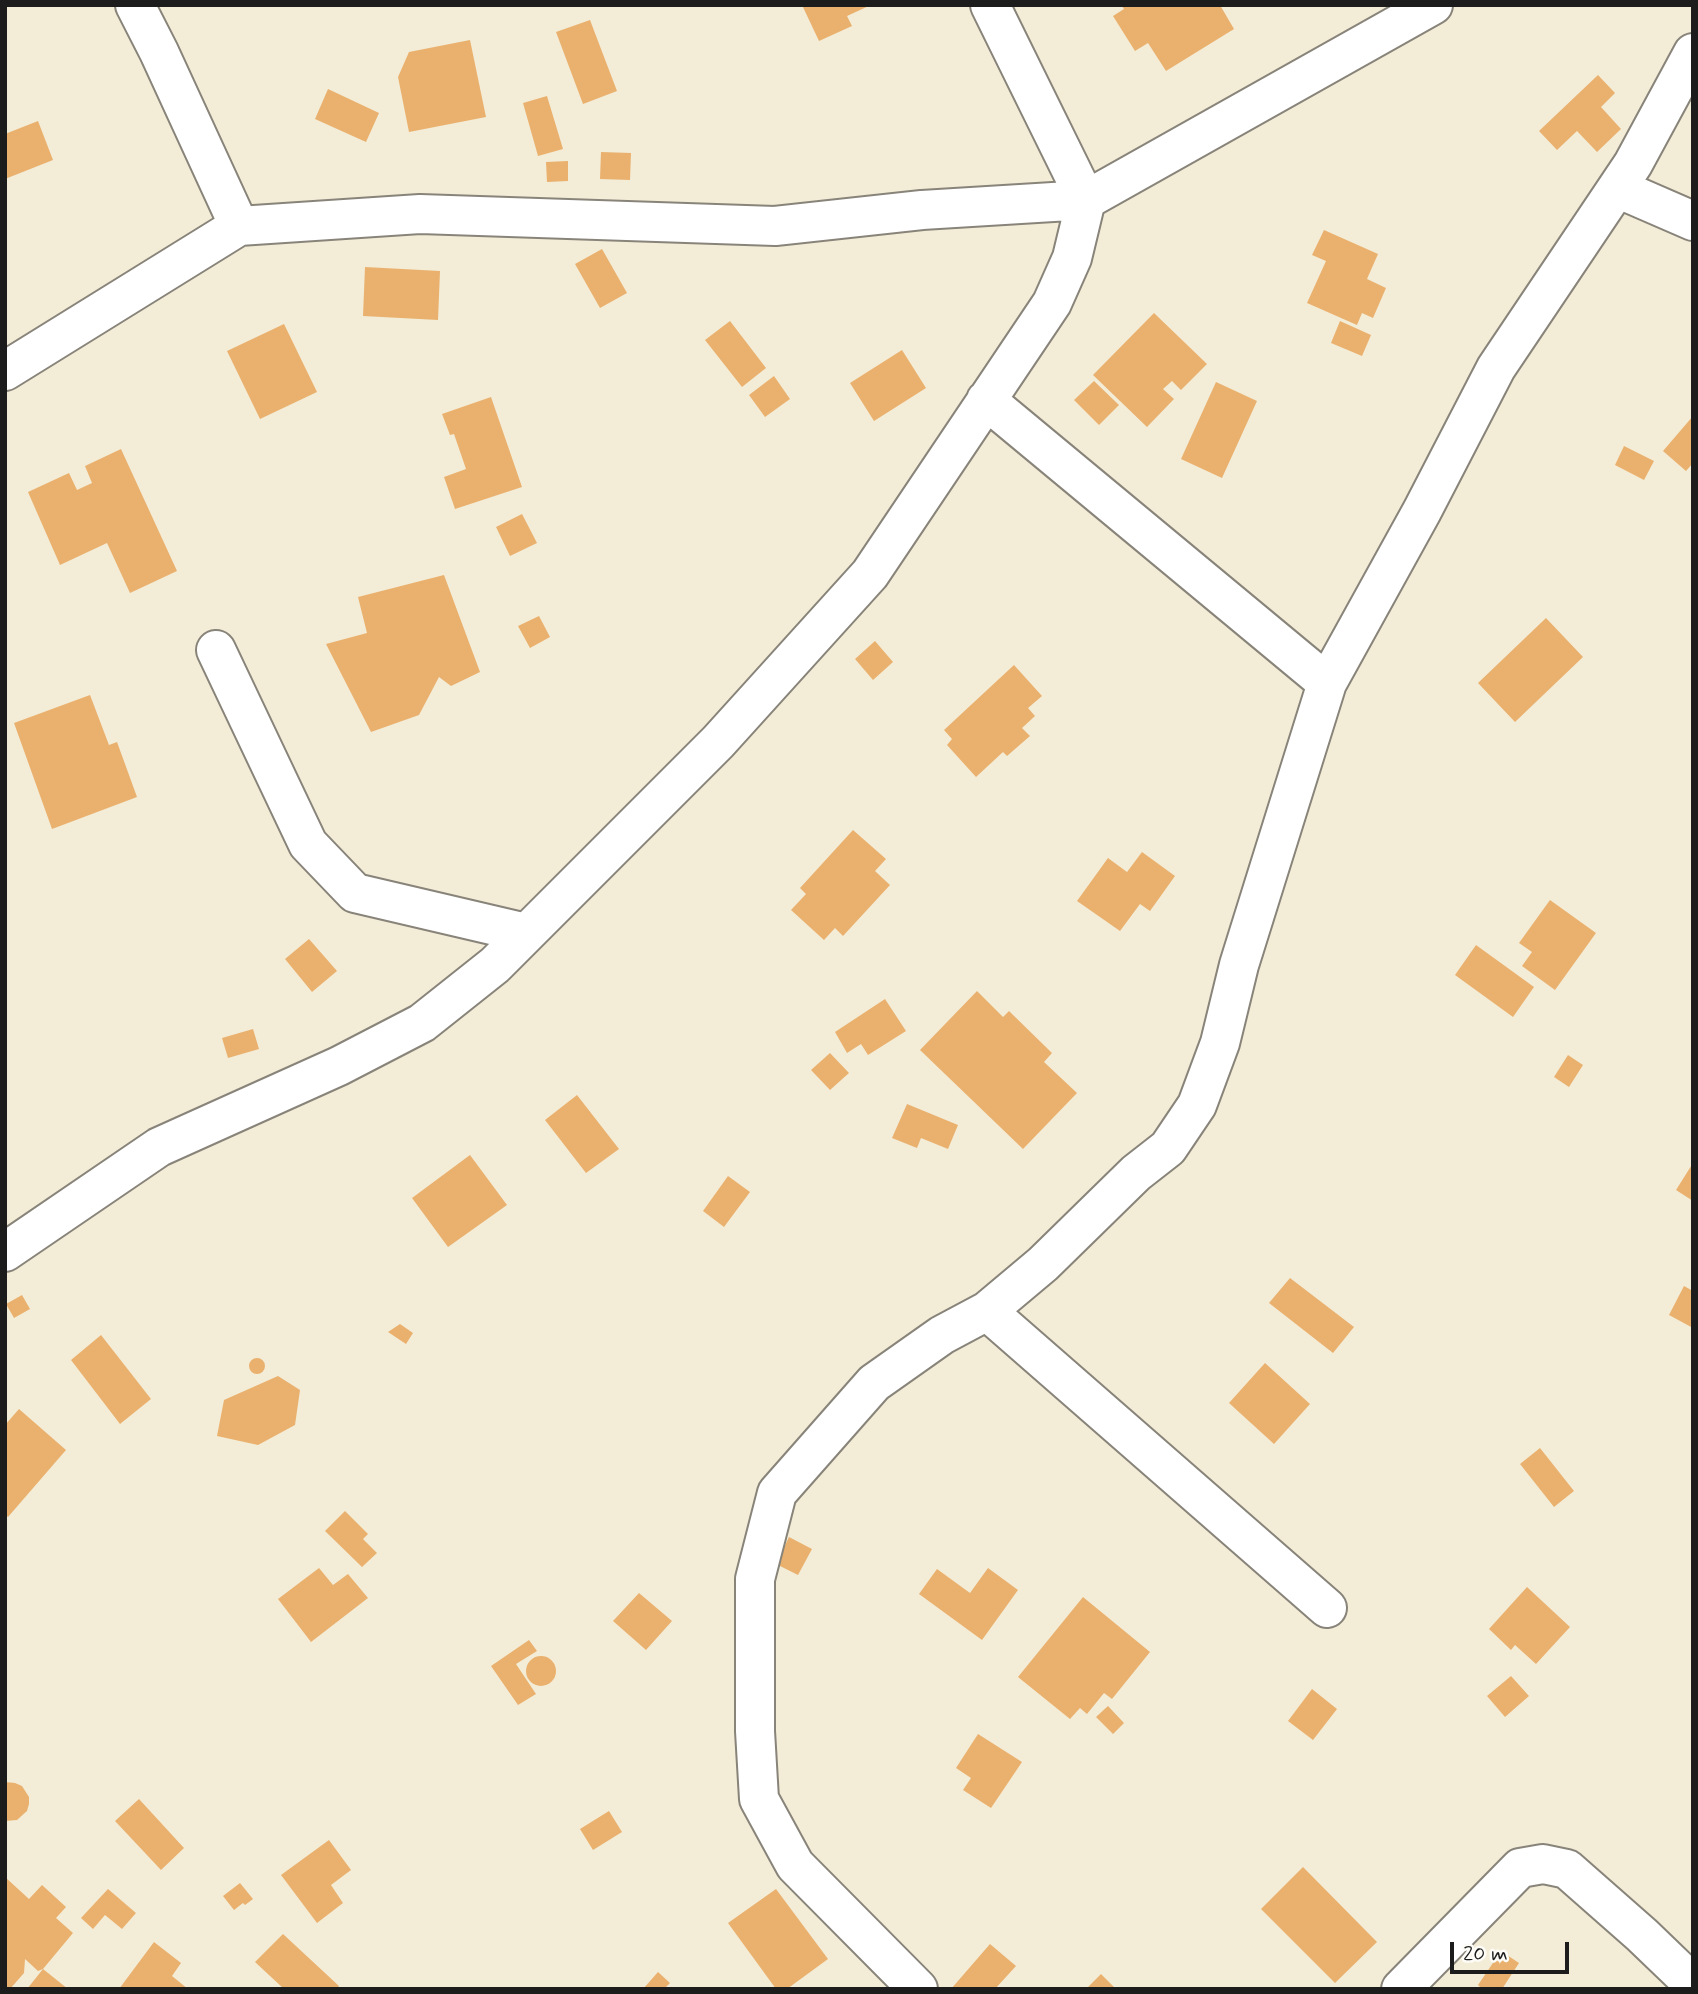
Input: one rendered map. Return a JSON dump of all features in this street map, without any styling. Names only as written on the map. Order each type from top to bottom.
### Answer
[{"type":"street","points":[[135,5],[159,51],[239,226]]},
{"type":"street","points":[[5,1252],[159,1147],[339,1066],[422,1023],[495,965],[718,742],[870,574],[1052,303],[1072,258],[1086,200],[990,5]]},
{"type":"street","points":[[5,370],[239,226],[420,214],[775,226],[922,210],[1086,200],[1433,5]]},
{"type":"street","points":[[918,1989],[795,1866],[760,1798],[755,1731],[755,1579],[777,1493],[874,1383],[942,1335],[987,1311],[1043,1264],[1136,1173],[1168,1148],[1197,1105],[1220,1043],[1239,965],[1327,683],[1422,511],[1496,368],[1633,164],[1693,54]]},
{"type":"street","points":[[1617,188],[1693,222]]},
{"type":"street","points":[[986,400],[1327,683]]},
{"type":"street","points":[[216,650],[308,844],[355,893],[526,933]]},
{"type":"street","points":[[987,1311],[1327,1608]]},
{"type":"street","points":[[1401,1989],[1521,1868],[1543,1864],[1567,1869],[1693,1984]]},
{"type":"building","points":[[802,5],[871,5],[847,16],[852,26],[819,41]]},
{"type":"building","points":[[1121,5],[1220,5],[1234,29],[1166,71],[1148,43],[1135,51],[1113,16],[1124,9]]},
{"type":"building","points":[[590,20],[617,91],[583,104],[556,32]]},
{"type":"building","points":[[470,40],[486,117],[409,132],[398,77],[409,52]]},
{"type":"building","points":[[1598,75],[1615,93],[1601,107],[1621,129],[1597,152],[1577,131],[1557,150],[1539,131]]},
{"type":"building","points":[[328,89],[379,113],[366,142],[315,119]]},
{"type":"building","points":[[547,96],[563,149],[538,156],[523,103]]},
{"type":"building","points":[[38,121],[53,160],[5,179],[5,134]]},
{"type":"building","points":[[601,152],[631,153],[630,180],[600,179]]},
{"type":"building","points":[[568,161],[568,181],[547,182],[546,162]]},
{"type":"building","points":[[1324,230],[1378,254],[1367,279],[1386,288],[1373,318],[1362,313],[1357,325],[1307,303],[1326,261],[1312,255]]},
{"type":"building","points":[[602,249],[627,293],[600,308],[575,264]]},
{"type":"building","points":[[365,267],[440,271],[438,320],[363,316]]},
{"type":"building","points":[[1154,313],[1207,364],[1181,390],[1172,381],[1163,389],[1174,399],[1147,427],[1093,375]]},
{"type":"building","points":[[730,321],[766,368],[742,387],[705,340]]},
{"type":"building","points":[[1340,321],[1371,335],[1362,356],[1331,343]]},
{"type":"building","points":[[284,324],[317,392],[260,419],[227,351]]},
{"type":"building","points":[[902,350],[926,388],[874,421],[850,383]]},
{"type":"building","points":[[774,376],[790,399],[765,417],[749,395]]},
{"type":"building","points":[[1094,381],[1119,405],[1099,425],[1074,400]]},
{"type":"building","points":[[1216,382],[1257,401],[1222,478],[1181,459]]},
{"type":"building","points":[[491,397],[522,487],[455,509],[444,477],[466,469],[454,434],[450,435],[442,414]]},
{"type":"building","points":[[1693,416],[1693,463],[1686,471],[1663,451]]},
{"type":"building","points":[[1624,446],[1654,461],[1644,480],[1615,465]]},
{"type":"building","points":[[121,449],[177,571],[130,593],[107,543],[60,565],[28,492],[69,473],[77,490],[92,483],[85,466]]},
{"type":"building","points":[[522,514],[537,543],[510,556],[496,527]]},
{"type":"building","points":[[444,575],[480,672],[451,686],[439,677],[419,715],[371,732],[326,644],[367,633],[358,597]]},
{"type":"building","points":[[539,616],[550,637],[530,648],[518,626]]},
{"type":"building","points":[[1546,618],[1583,657],[1515,722],[1478,683]]},
{"type":"building","points":[[875,641],[893,662],[873,680],[855,659]]},
{"type":"building","points":[[1014,665],[1042,696],[1028,708],[1035,716],[1022,728],[1030,736],[1007,756],[1003,752],[976,777],[947,745],[952,739],[944,730]]},
{"type":"building","points":[[90,695],[109,745],[117,742],[137,797],[52,829],[14,723]]},
{"type":"building","points":[[853,830],[886,859],[875,871],[890,885],[843,936],[835,928],[824,940],[791,910],[806,894],[800,888]]},
{"type":"building","points":[[1142,852],[1175,876],[1150,911],[1140,904],[1120,931],[1077,901],[1108,858],[1127,872]]},
{"type":"building","points":[[1550,900],[1596,933],[1555,990],[1522,966],[1532,952],[1519,943]]},
{"type":"building","points":[[309,939],[337,971],[312,992],[285,959]]},
{"type":"building","points":[[1476,945],[1534,987],[1513,1017],[1455,975]]},
{"type":"building","points":[[977,991],[1003,1017],[1009,1011],[1052,1053],[1044,1062],[1077,1093],[1023,1149],[920,1050]]},
{"type":"building","points":[[885,999],[906,1031],[868,1055],[861,1044],[847,1053],[835,1032]]},
{"type":"building","points":[[253,1029],[259,1049],[228,1058],[222,1038]]},
{"type":"building","points":[[830,1053],[849,1073],[830,1090],[811,1070]]},
{"type":"building","points":[[1568,1055],[1583,1065],[1569,1087],[1554,1077]]},
{"type":"building","points":[[577,1095],[619,1149],[586,1173],[545,1120]]},
{"type":"building","points":[[907,1104],[958,1125],[948,1149],[921,1138],[917,1148],[892,1138]]},
{"type":"building","points":[[470,1155],[507,1205],[448,1247],[412,1198]]},
{"type":"building","points":[[1693,1163],[1693,1201],[1676,1190]]},
{"type":"building","points":[[728,1176],[750,1192],[724,1227],[703,1211]]},
{"type":"building","points":[[1290,1278],[1354,1327],[1333,1353],[1269,1303]]},
{"type":"building","points":[[1684,1286],[1693,1291],[1693,1328],[1669,1315]]},
{"type":"building","points":[[22,1295],[30,1309],[14,1318],[6,1304]]},
{"type":"building","points":[[400,1324],[413,1333],[406,1344],[388,1332]]},
{"type":"building","points":[[101,1335],[151,1399],[120,1424],[71,1360]]},
{"type":"building","points":[[254,1358],[260,1358],[265,1366],[263,1372],[254,1374],[249,1369],[249,1363]]},
{"type":"building","points":[[1265,1363],[1310,1404],[1274,1444],[1229,1403]]},
{"type":"building","points":[[278,1376],[300,1390],[295,1425],[258,1445],[217,1436],[224,1400]]},
{"type":"building","points":[[19,1409],[66,1450],[8,1517],[5,1514],[5,1425]]},
{"type":"building","points":[[1540,1448],[1574,1491],[1554,1507],[1520,1464]]},
{"type":"building","points":[[345,1511],[368,1534],[363,1539],[377,1553],[362,1567],[325,1531]]},
{"type":"building","points":[[789,1537],[812,1549],[798,1575],[776,1564]]},
{"type":"building","points":[[319,1568],[333,1585],[348,1574],[368,1598],[311,1642],[278,1599]]},
{"type":"building","points":[[988,1568],[1018,1590],[982,1640],[919,1594],[937,1569],[970,1593]]},
{"type":"building","points":[[1527,1587],[1570,1627],[1536,1664],[1515,1645],[1511,1650],[1489,1629]]},
{"type":"building","points":[[639,1593],[672,1621],[646,1650],[613,1621]]},
{"type":"building","points":[[1083,1597],[1150,1652],[1112,1699],[1104,1693],[1087,1714],[1080,1708],[1070,1719],[1018,1677]]},
{"type":"building","points":[[529,1640],[537,1651],[516,1664],[536,1694],[518,1705],[491,1666]]},
{"type":"building","points":[[541,1656],[552,1660],[556,1671],[552,1682],[541,1686],[530,1682],[526,1671],[530,1660]]},
{"type":"building","points":[[1511,1676],[1529,1696],[1505,1717],[1487,1696]]},
{"type":"building","points":[[1312,1689],[1337,1709],[1313,1740],[1288,1721]]},
{"type":"building","points":[[1108,1706],[1124,1723],[1113,1734],[1096,1717]]},
{"type":"building","points":[[978,1734],[1022,1762],[991,1808],[963,1790],[971,1778],[956,1768]]},
{"type":"building","points":[[5,1782],[22,1786],[29,1797],[27,1811],[17,1820],[5,1821]]},
{"type":"building","points":[[139,1799],[184,1848],[161,1870],[115,1821]]},
{"type":"building","points":[[609,1811],[622,1832],[593,1850],[580,1829]]},
{"type":"building","points":[[329,1840],[351,1870],[331,1885],[343,1903],[317,1923],[281,1875]]},
{"type":"building","points":[[1303,1867],[1377,1942],[1335,1983],[1261,1909]]},
{"type":"building","points":[[5,1877],[29,1899],[42,1885],[66,1907],[56,1918],[73,1933],[43,1969],[38,1971],[25,1959],[24,1973],[10,1989],[5,1989]]},
{"type":"building","points":[[240,1883],[253,1899],[234,1910],[223,1896]]},
{"type":"building","points":[[108,1889],[136,1913],[122,1929],[105,1915],[93,1929],[81,1918]]},
{"type":"building","points":[[776,1889],[828,1959],[787,1989],[776,1989],[728,1923]]},
{"type":"building","points":[[283,1934],[339,1986],[337,1989],[284,1989],[255,1962]]},
{"type":"building","points":[[154,1942],[181,1963],[172,1976],[188,1989],[119,1989]]},
{"type":"building","points":[[990,1944],[1016,1966],[995,1989],[951,1989]]},
{"type":"building","points":[[1501,1951],[1519,1963],[1502,1989],[1482,1989],[1478,1985]]},
{"type":"building","points":[[43,1969],[68,1989],[27,1989]]},
{"type":"building","points":[[658,1972],[670,1983],[664,1989],[643,1989]]},
{"type":"building","points":[[1101,1974],[1116,1989],[1086,1989]]}]
